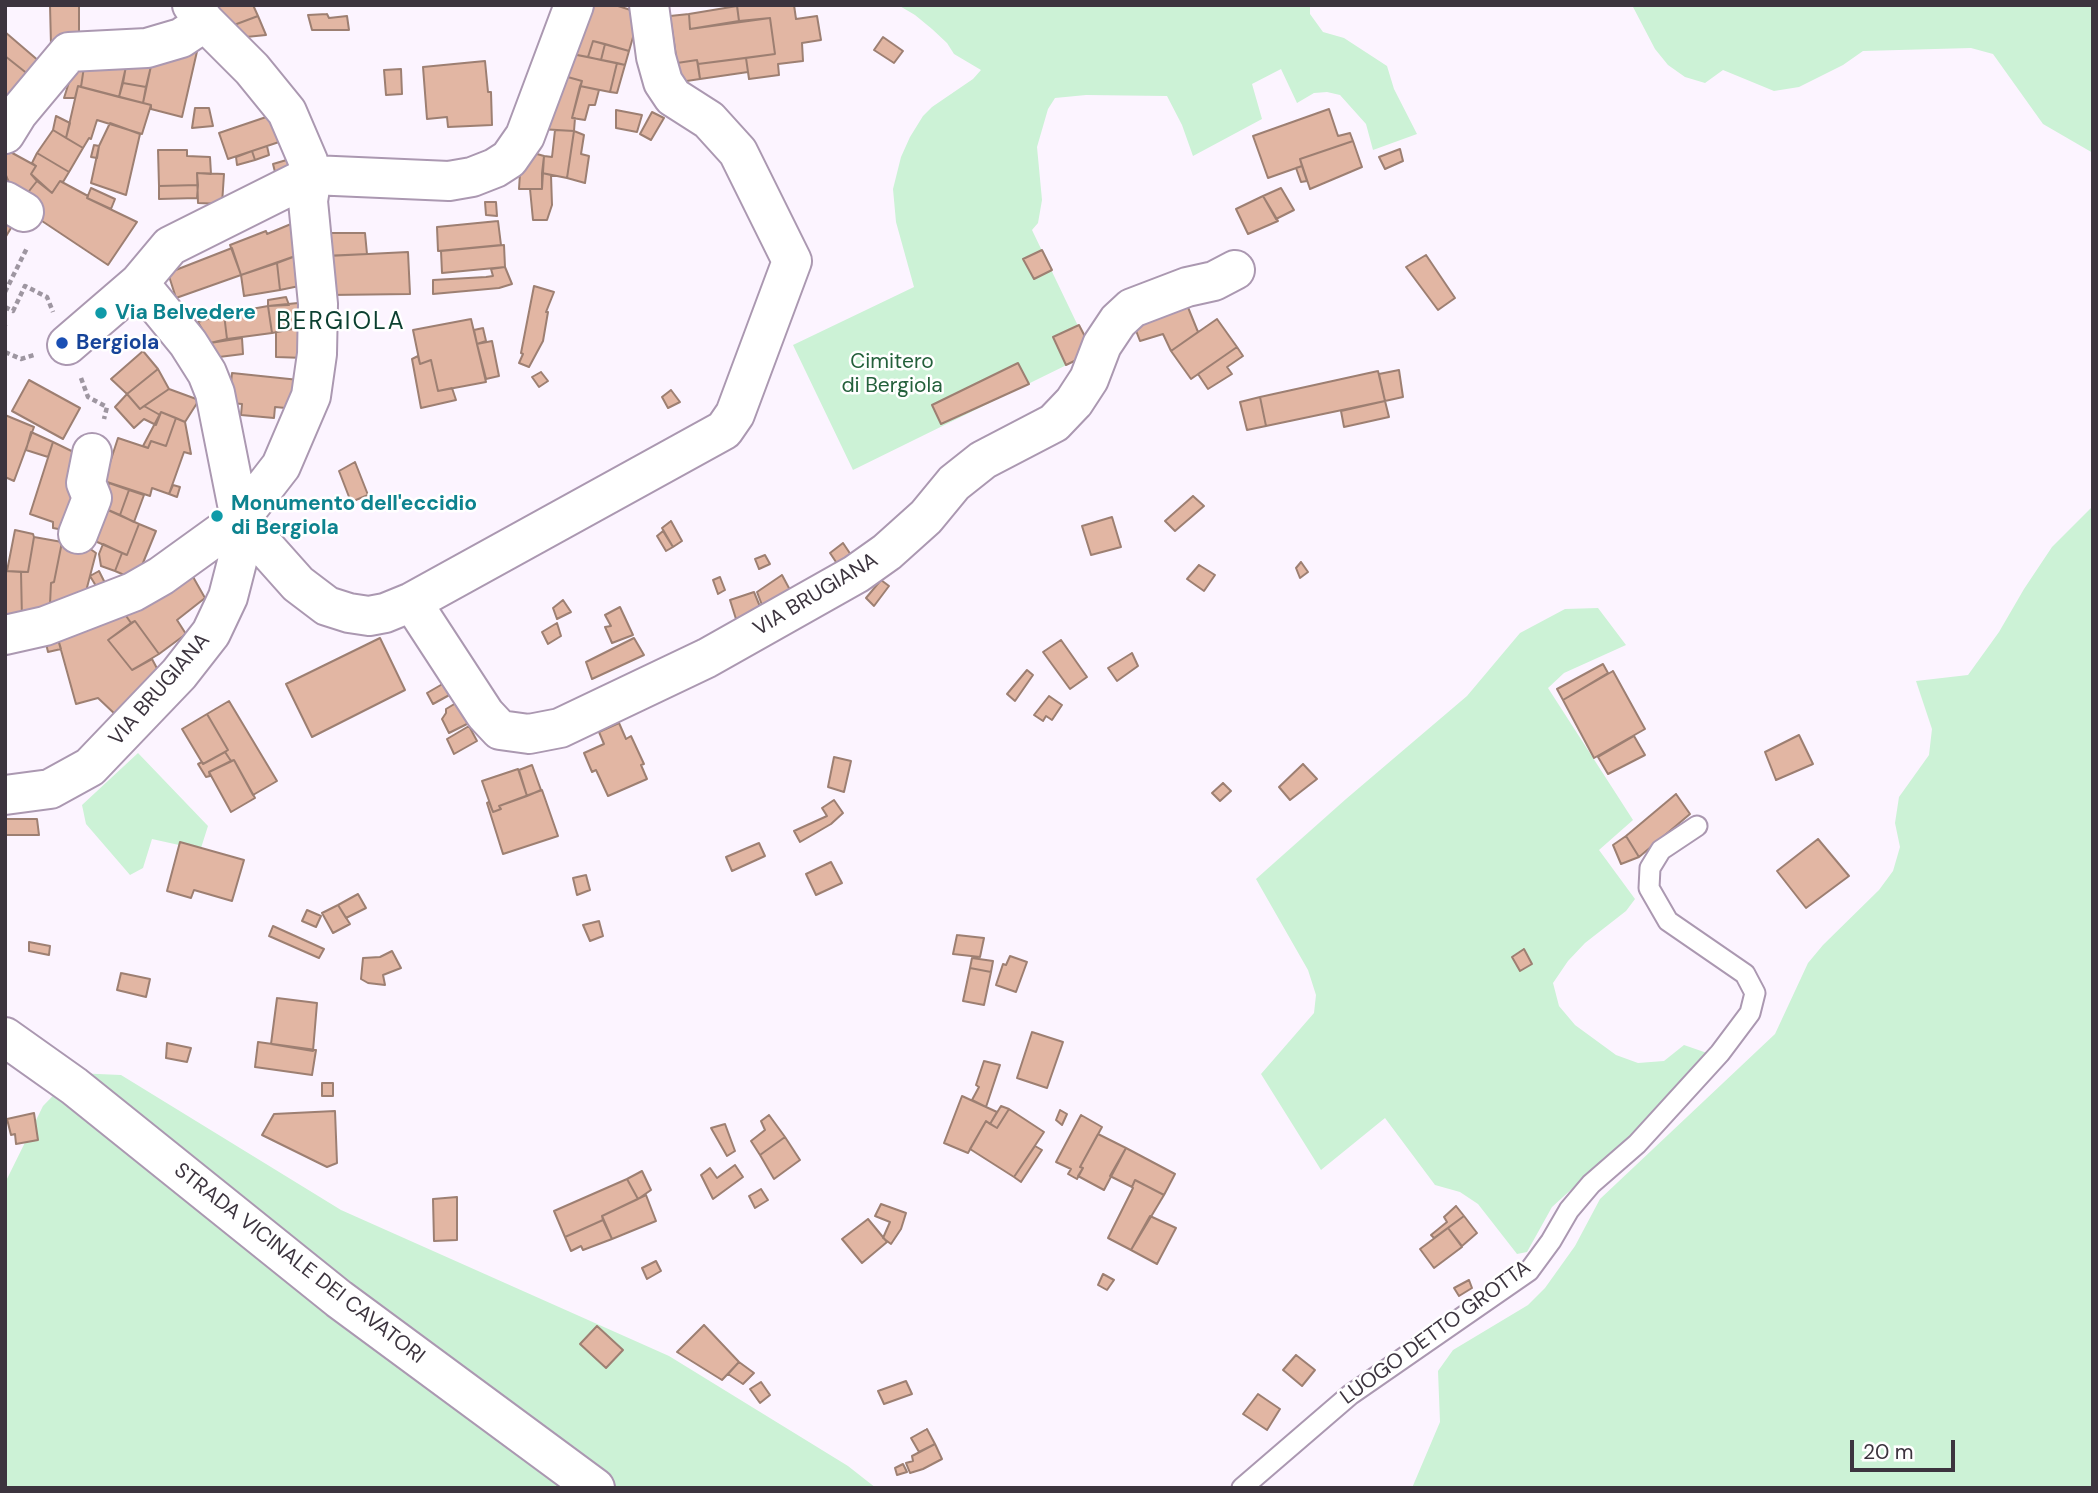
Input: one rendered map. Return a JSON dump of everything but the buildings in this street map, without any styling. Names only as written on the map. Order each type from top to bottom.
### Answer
[{"type":"street","points":[[67,345],[139,283],[170,246],[312,175],[449,181],[495,168],[509,159],[525,136],[574,5]]},
{"type":"street","points":[[240,519],[298,584],[327,606],[349,613],[386,613],[412,602],[724,430],[735,414],[792,261],[738,152],[709,120],[673,97],[663,82],[656,57],[649,5]]},
{"type":"street","points":[[5,134],[18,113],[69,52],[147,48],[181,38],[198,14],[252,69],[288,111],[299,135],[312,175],[308,201],[318,304],[317,354],[310,396],[281,466],[240,519],[161,576],[133,592],[45,625],[5,635]]},
{"type":"street","name":"VIA BRUGIANA","points":[[412,602],[485,715],[500,730],[529,734],[560,728],[707,658],[856,574],[887,552],[926,517],[954,483],[983,460],[1054,424],[1084,386],[1102,345],[1118,321],[1132,308],[1187,287],[1214,281],[1235,270]]},
{"type":"street","name":"VIA BRUGIANA","points":[[5,796],[50,789],[90,767],[179,674],[211,633],[228,597],[237,562],[240,519],[215,393],[207,373],[188,343],[139,283]]},
{"type":"street","points":[[78,534],[92,498],[86,483],[92,453]]},
{"type":"street","name":"STRADA VICINALE DEI CAVATORI","points":[[5,1037],[74,1086],[339,1299],[595,1488]]},
{"type":"lane","name":"LUOGO DETTO GROTTA","points":[[1242,1488],[1350,1395],[1529,1271],[1551,1241],[1569,1209],[1591,1184],[1637,1144],[1720,1053],[1750,1013],[1755,992],[1745,974],[1668,921],[1649,888],[1650,868],[1661,850],[1697,826]]},
{"type":"path","points":[[5,292],[32,236],[14,206]]},
{"type":"path","points":[[5,307],[13,312],[25,286]]},
{"type":"green space","name":"Cimitero di Bergiola","points":[[898,5],[1310,5],[1310,14],[1323,32],[1344,38],[1387,66],[1394,89],[1417,134],[1373,150],[1366,124],[1340,95],[1314,93],[1297,103],[1281,69],[1252,84],[1262,119],[1193,156],[1182,125],[1167,96],[1086,95],[1055,98],[1048,109],[1037,147],[1042,200],[1038,223],[1032,230],[1091,353],[853,470],[793,345],[914,287],[896,222],[893,189],[901,157],[923,116],[981,70],[954,54],[932,29]]},
{"type":"green space","points":[[1632,5],[2093,5],[2093,153],[2043,124],[1993,54],[1971,48],[1863,51],[1843,65],[1799,87],[1774,91],[1723,70],[1705,83],[1685,77],[1668,65],[1655,49]]},
{"type":"green space","points":[[2093,506],[2093,1488],[1412,1488],[1440,1422],[1438,1371],[1453,1350],[1528,1305],[1545,1288],[1575,1246],[1600,1199],[1775,1034],[1808,963],[1879,890],[1893,871],[1900,847],[1895,823],[1899,797],[1929,755],[1932,729],[1916,681],[1968,675],[1999,632],[2052,547]]},
{"type":"green space","points":[[1598,608],[1626,645],[1564,673],[1548,688],[1633,820],[1599,850],[1635,899],[1626,911],[1585,943],[1553,983],[1559,1006],[1575,1025],[1616,1055],[1638,1063],[1664,1061],[1684,1045],[1707,1053],[1664,1105],[1552,1207],[1527,1252],[1517,1254],[1478,1204],[1460,1192],[1435,1185],[1385,1118],[1321,1170],[1261,1074],[1314,1013],[1316,995],[1308,970],[1256,879],[1467,696],[1520,633],[1565,609]]},
{"type":"green space","points":[[138,753],[208,826],[201,848],[181,842],[179,845],[152,839],[143,868],[130,875],[86,824],[82,805]]},
{"type":"green space","points":[[75,1073],[121,1075],[341,1210],[669,1356],[848,1466],[876,1488],[5,1488],[5,1183],[43,1106]]},
{"type":"place","name":"Via Belvedere","points":[[101,313]]},
{"type":"place","name":"Bergiola","points":[[62,343]]},
{"type":"place","name":"Monumento dell'eccidio di Bergiola","points":[[217,516]]},
{"type":"district","name":"BERGIOLA","points":[[341,323]]}]
